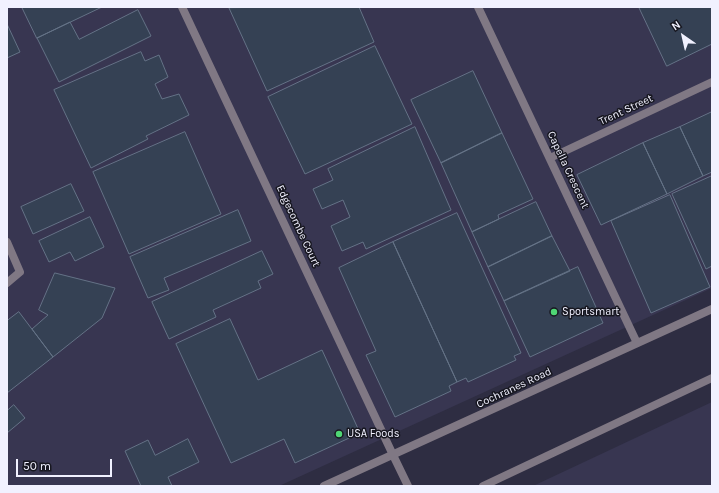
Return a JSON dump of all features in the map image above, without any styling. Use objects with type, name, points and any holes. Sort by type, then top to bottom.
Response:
[{"type":"street","name":"Edgecombe Court","points":[[182,7],[408,486]]},
{"type":"street","name":"Capella Crescent","points":[[478,7],[638,343]]},
{"type":"street","name":"Trent Street","points":[[550,158],[712,82]]},
{"type":"street","points":[[7,242],[20,272],[7,282]]},
{"type":"street","name":"Cochranes Road","points":[[324,486],[712,309]]},
{"type":"street","points":[[483,486],[712,378]]},
{"type":"shaded area","points":[[7,7],[712,7],[712,288],[279,486],[7,486]]},
{"type":"shaded area","points":[[712,402],[712,486],[533,486]]},
{"type":"building","points":[[22,7],[102,7],[37,38]]},
{"type":"building","points":[[359,7],[374,42],[267,91],[229,8]]},
{"type":"building","points":[[639,7],[712,7],[712,44],[667,66]]},
{"type":"building","points":[[138,10],[151,36],[59,82],[37,38],[70,22],[79,39]]},
{"type":"building","points":[[7,24],[20,52],[7,58]]},
{"type":"building","points":[[375,46],[412,124],[305,174],[268,97]]},
{"type":"building","points":[[141,52],[145,61],[159,55],[168,77],[155,84],[162,99],[179,94],[189,115],[146,136],[148,139],[91,168],[54,90]]},
{"type":"building","points":[[473,71],[502,133],[441,163],[411,100]]},
{"type":"building","points":[[712,112],[712,172],[703,176],[680,127]]},
{"type":"building","points":[[415,127],[451,210],[366,249],[363,242],[342,251],[331,226],[350,217],[343,200],[322,209],[313,189],[333,180],[328,169]]},
{"type":"building","points":[[680,127],[703,176],[667,194],[643,143]]},
{"type":"building","points":[[185,132],[221,214],[129,254],[93,172]]},
{"type":"building","points":[[502,133],[533,199],[498,215],[499,219],[472,232],[441,163]]},
{"type":"building","points":[[643,143],[667,194],[601,225],[577,175]]},
{"type":"building","points":[[712,176],[712,266],[706,269],[672,194]]},
{"type":"building","points":[[71,184],[84,211],[33,234],[21,207]]},
{"type":"building","points":[[670,195],[710,287],[651,313],[611,221]]},
{"type":"building","points":[[536,202],[552,236],[488,267],[472,232]]},
{"type":"building","points":[[238,210],[251,241],[164,278],[169,290],[148,298],[130,257]]},
{"type":"building","points":[[457,213],[521,353],[514,356],[516,360],[468,382],[466,378],[457,382],[393,242]]},
{"type":"building","points":[[90,217],[104,247],[75,261],[70,252],[49,262],[39,241]]},
{"type":"building","points":[[552,236],[570,271],[504,301],[488,267]]},
{"type":"building","points":[[393,242],[457,382],[449,386],[451,391],[395,417],[366,355],[376,351],[339,268]]},
{"type":"building","points":[[262,251],[273,274],[258,281],[261,288],[213,310],[216,317],[169,339],[152,302]]},
{"type":"building","name":"Sportsmart","points":[[578,267],[603,323],[530,357],[504,301]]},
{"type":"building","points":[[55,273],[115,288],[102,318],[53,357],[32,329],[48,315],[39,310]]},
{"type":"building","points":[[19,312],[53,357],[7,393],[7,321]]},
{"type":"building","points":[[230,319],[258,380],[322,350],[360,433],[295,463],[284,439],[231,463],[176,344]]},
{"type":"building","points":[[14,405],[25,418],[7,433],[7,411]]},
{"type":"building","points":[[188,439],[199,462],[168,477],[172,486],[141,486],[125,451],[148,440],[155,455]]},
{"type":"place","name":"Sportsmart","points":[[554,312]]},
{"type":"place","name":"USA Foods","points":[[339,434]]}]
